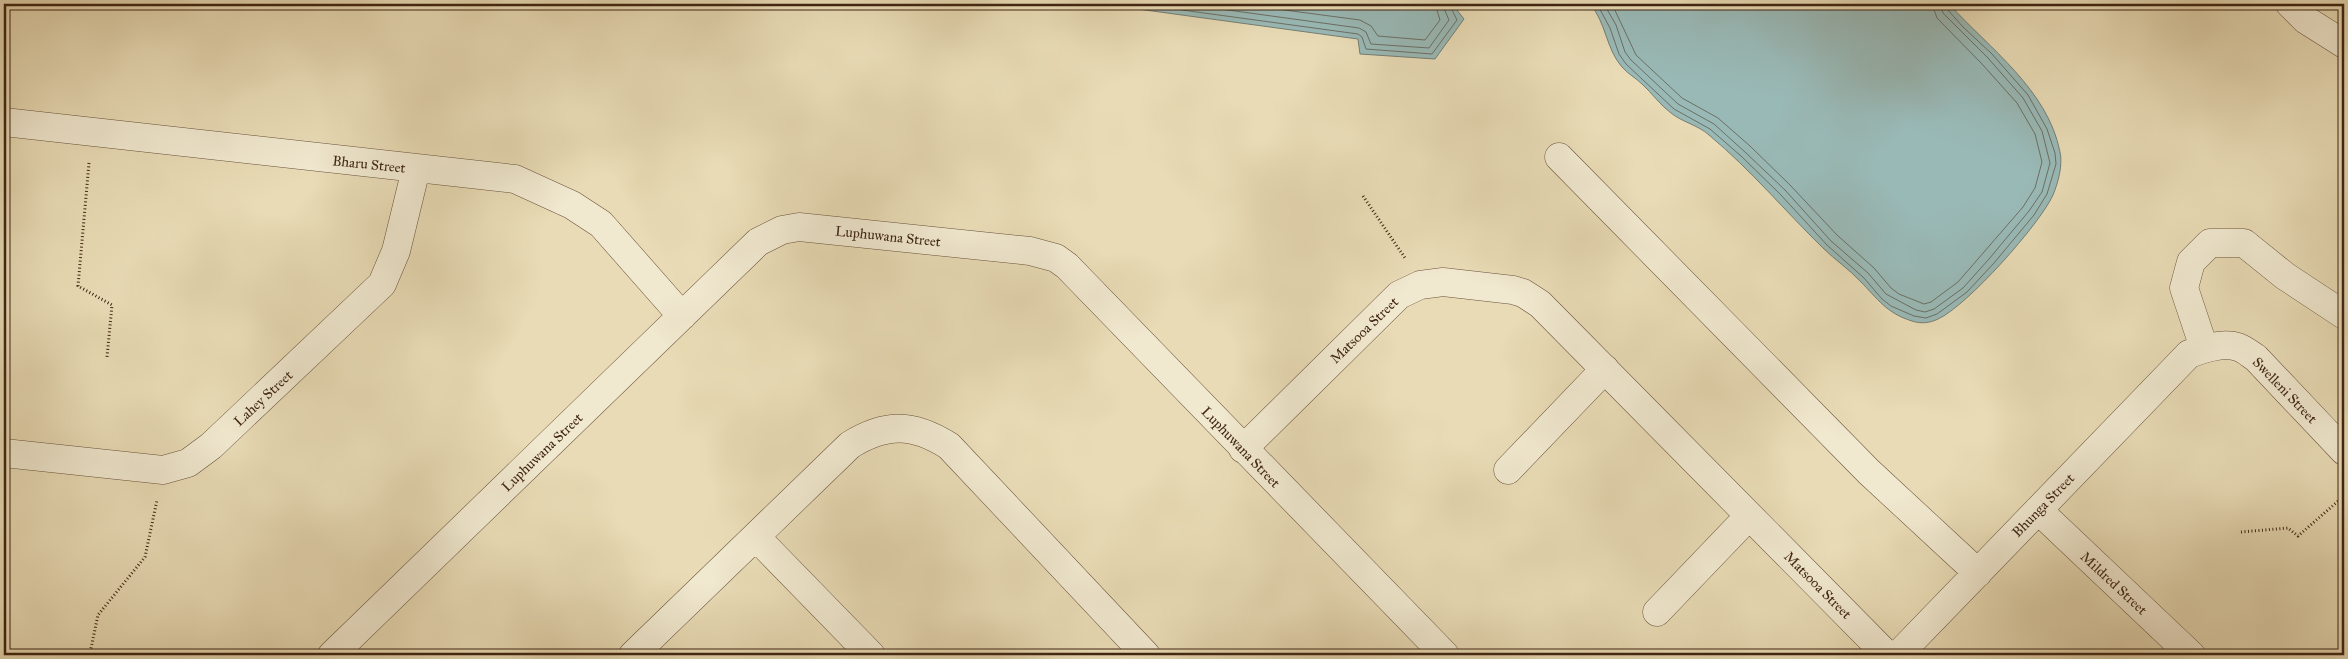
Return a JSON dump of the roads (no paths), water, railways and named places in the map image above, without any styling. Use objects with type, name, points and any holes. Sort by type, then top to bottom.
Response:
[{"type":"street","points":[[2290,4],[2306,20],[2344,44]]},
{"type":"street","name":"Bharu Street","points":[[4,122],[515,179],[572,205],[602,224],[682,316]]},
{"type":"street","points":[[1559,157],[1869,472],[1978,573]]},
{"type":"street","name":"Lahey Street","points":[[4,453],[163,470],[188,463],[211,446],[382,284],[396,251],[416,169]]},
{"type":"street","name":"Luphuwana Street","points":[[332,655],[758,242],[782,230],[799,227],[1043,254],[1056,258],[1077,274],[1243,449],[1445,655]]},
{"type":"street","points":[[2197,351],[2184,288],[2191,262],[2210,243],[2244,243],[2285,276],[2344,315]]},
{"type":"street","name":"Matsooa Street","points":[[1243,449],[1399,295],[1409,289],[1430,283],[1452,283],[1523,293],[1540,304],[1887,655]]},
{"type":"street","name":"Swelleni Street","points":[[2197,351],[2237,347],[2256,358],[2344,451]]},
{"type":"street","name":"Bhunga Street","points":[[1898,655],[2038,510],[2197,351]]},
{"type":"street","points":[[1508,470],[1605,369]]},
{"type":"street","points":[[633,655],[850,445],[880,430],[898,428],[916,430],[933,436],[949,446],[1146,655]]},
{"type":"street","name":"Mildred Street","points":[[2038,510],[2191,655]]},
{"type":"street","points":[[1657,612],[1749,516]]},
{"type":"street","points":[[756,536],[871,655]]},
{"type":"water","points":[[1101,4],[1452,4],[1464,19],[1435,59],[1360,54],[1358,39]]},
{"type":"water","points":[[1590,4],[1949,4],[2015,71],[2043,109],[2053,130],[2061,157],[2060,174],[2053,195],[2046,208],[2019,244],[1984,282],[1951,311],[1929,322],[1915,322],[1903,318],[1883,305],[1724,148],[1705,132],[1671,113],[1624,69],[1612,52],[1600,19]]}]
